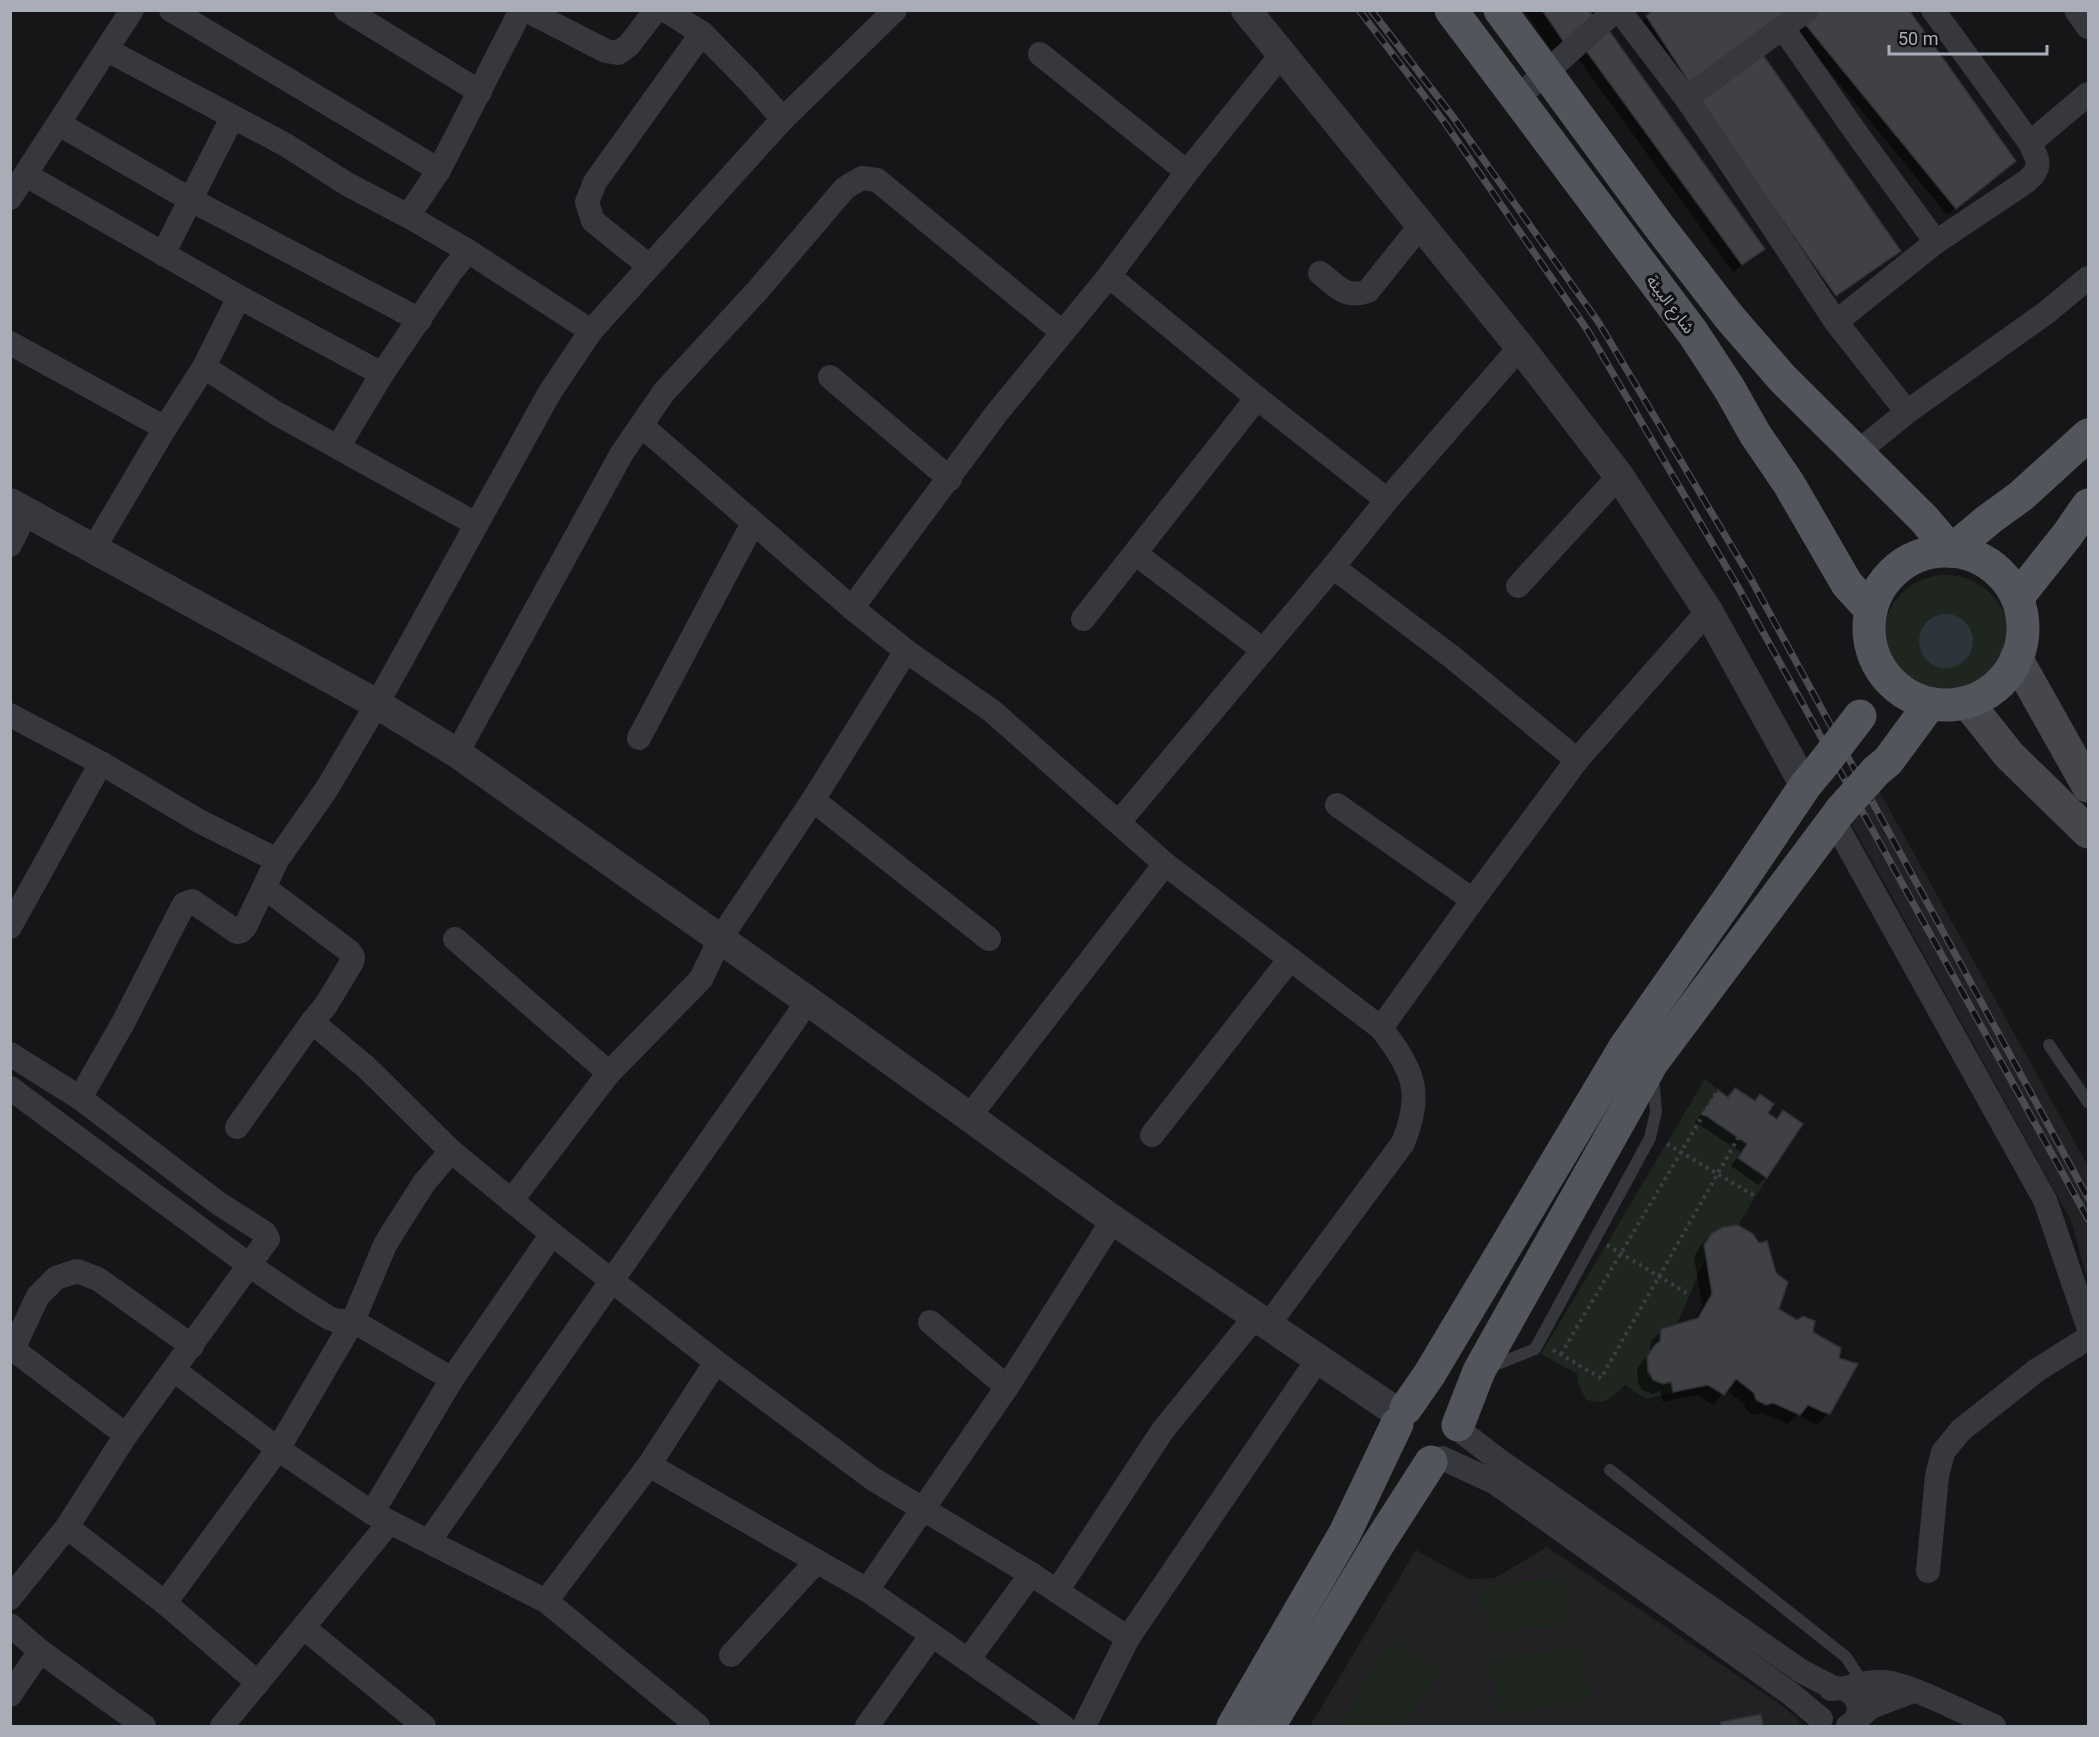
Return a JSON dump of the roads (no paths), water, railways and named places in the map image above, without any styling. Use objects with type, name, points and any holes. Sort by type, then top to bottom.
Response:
[{"type":"main road","name":"شارع البيئة","points":[[1451,10],[1693,333],[1729,388],[1755,434],[1789,484],[1847,584],[1871,610]]},
{"type":"main road","points":[[1486,58],[1509,23],[1658,225],[1730,318],[1783,379],[1924,519],[1951,551]]},
{"type":"main road","points":[[1951,551],[2021,496],[2088,435]]},
{"type":"main road","points":[[2017,598],[2088,505]]},
{"type":"main road","points":[[1951,551],[1968,554],[1983,561],[1997,571],[2008,584],[2017,598],[2022,618],[2022,639],[2010,670],[1992,690],[1967,702],[1949,705],[1930,704],[1904,693],[1884,674],[1873,654],[1869,632],[1871,610],[1884,582],[1906,562],[1927,554],[1951,551]]},
{"type":"main road","points":[[2016,658],[2088,786]]},
{"type":"main road","points":[[1233,1726],[1345,1533],[1401,1416],[1429,1375],[1625,1047],[1814,775],[1860,716],[1884,674]]},
{"type":"main road","points":[[1967,702],[2009,755],[2088,832]]},
{"type":"main road","points":[[1458,1427],[1455,1416],[1441,1403],[1423,1400],[1414,1403],[1401,1416],[1399,1444],[1404,1452],[1421,1462],[1437,1460],[1450,1453],[1455,1445],[1458,1427],[1479,1371],[1652,1063],[1837,815],[1876,771],[1888,761],[1930,704]]},
{"type":"main road","points":[[1269,1726],[1377,1546],[1437,1460]]},
{"type":"street","points":[[10,198],[132,10]]},
{"type":"street","points":[[171,10],[439,170]]},
{"type":"street","points":[[346,10],[480,92]]},
{"type":"street","points":[[408,216],[439,170],[521,10]]},
{"type":"street","points":[[526,10],[606,51],[618,52],[629,45],[656,10]]},
{"type":"street","points":[[665,10],[702,33],[783,119]]},
{"type":"street","points":[[80,1098],[123,1023],[184,904],[192,901],[237,932],[244,927],[277,860],[326,790],[550,392],[591,332],[783,119],[895,10]]},
{"type":"street","points":[[1246,10],[1520,347],[1620,476],[1814,775]]},
{"type":"street","points":[[1686,98],[1807,10]]},
{"type":"street","points":[[1836,322],[1936,242],[2028,181],[2037,172],[2038,161],[2030,143],[1932,10]]},
{"type":"street","points":[[2076,10],[2088,27]]},
{"type":"street","points":[[1516,99],[1546,73],[1625,13],[1686,98],[1836,322],[1907,411]]},
{"type":"street","points":[[1783,28],[1936,242]]},
{"type":"street","points":[[649,266],[593,221],[587,202],[595,182],[702,33]]},
{"type":"street","points":[[107,50],[286,145],[347,184],[408,216],[468,251],[591,332]]},
{"type":"street","points":[[1040,54],[1187,172]]},
{"type":"street","points":[[852,608],[996,414],[1109,276],[1187,172],[1282,54]]},
{"type":"street","points":[[2030,143],[2088,94]]},
{"type":"street","points":[[163,254],[232,118]]},
{"type":"street","points":[[59,124],[191,200],[420,320]]},
{"type":"street","points":[[26,175],[239,297],[382,374]]},
{"type":"street","points":[[457,753],[622,453],[664,392],[757,291],[845,188],[862,178],[877,180],[1062,332]]},
{"type":"street","points":[[1320,273],[1345,293],[1357,295],[1368,291],[1421,225]]},
{"type":"street","points":[[338,447],[382,374],[451,272],[468,251]]},
{"type":"street","points":[[1109,276],[1257,398],[1387,500]]},
{"type":"street","points":[[1858,452],[1907,411],[2047,312],[2088,278]]},
{"type":"street","points":[[94,548],[204,367],[239,297]]},
{"type":"street","points":[[10,343],[165,428]]},
{"type":"street","points":[[1119,822],[1387,500],[1520,347]]},
{"type":"street","points":[[204,367],[276,413],[476,524]]},
{"type":"street","points":[[830,376],[950,478]]},
{"type":"street","points":[[1083,619],[1257,398]]},
{"type":"street","points":[[642,426],[852,608],[906,651],[992,711],[1165,864],[1381,1028],[1401,1054],[1411,1078],[1414,1108],[1403,1143],[1262,1321],[1163,1430],[1057,1591]]},
{"type":"street","points":[[1518,586],[1620,476]]},
{"type":"street","points":[[10,545],[19,507],[376,704],[457,753],[1113,1220],[1401,1416]]},
{"type":"street","points":[[639,738],[753,523]]},
{"type":"street","points":[[1136,554],[1263,650]]},
{"type":"street","points":[[1333,567],[1452,657],[1577,760]]},
{"type":"street","points":[[1381,1028],[1577,760],[1708,611]]},
{"type":"street","points":[[511,1202],[609,1073],[701,979],[720,939],[813,800],[906,651]]},
{"type":"street","points":[[10,715],[101,763],[199,821],[277,860]]},
{"type":"street","points":[[10,927],[101,763]]},
{"type":"street","points":[[813,800],[989,939]]},
{"type":"street","points":[[1337,805],[1473,900]]},
{"type":"street","points":[[1837,815],[2045,1200],[2088,1326]]},
{"type":"street","points":[[969,1118],[1165,864]]},
{"type":"street","points":[[237,1126],[326,1005],[353,957],[349,951],[265,888]]},
{"type":"street","points":[[455,939],[609,1073]]},
{"type":"street","points":[[1152,1135],[1290,959]]},
{"type":"street","points":[[429,1541],[808,1001]]},
{"type":"street","points":[[312,1022],[366,1066],[451,1151],[511,1202],[716,1362],[873,1479],[1031,1574],[1128,1638]]},
{"type":"street","points":[[10,1054],[80,1098],[218,1203],[265,1233],[268,1239],[126,1435],[67,1527],[10,1598]]},
{"type":"street","points":[[10,1088],[249,1265],[328,1318],[353,1322],[452,1379]]},
{"type":"street","points":[[165,1603],[278,1449],[353,1322],[385,1245],[424,1184],[451,1151]]},
{"type":"street","points":[[867,1590],[1007,1387],[1113,1220]]},
{"type":"street","points":[[222,1726],[303,1627],[381,1518],[452,1379],[552,1234]]},
{"type":"street","points":[[126,1435],[12,1348],[38,1296],[56,1278],[77,1271],[98,1279],[192,1346]]},
{"type":"street","points":[[930,1322],[1007,1387]]},
{"type":"street","points":[[1928,1571],[1937,1476],[1943,1452],[1960,1430],[2037,1370],[2088,1338]]},
{"type":"street","points":[[1084,1726],[1128,1638],[1318,1359]]},
{"type":"street","points":[[546,1601],[649,1465],[716,1362]]},
{"type":"street","points":[[174,1370],[278,1449],[381,1518],[546,1601],[698,1726]]},
{"type":"street","points":[[1458,1427],[1500,1461],[1802,1671],[1847,1686],[1855,1696],[1859,1708],[1838,1724]]},
{"type":"street","points":[[1437,1460],[1494,1482],[1791,1694],[1838,1724]]},
{"type":"street","points":[[649,1465],[867,1590],[1063,1726]]},
{"type":"street","points":[[67,1527],[165,1603],[258,1683]]},
{"type":"street","points":[[731,1655],[817,1561]]},
{"type":"street","points":[[968,1660],[1031,1574]]},
{"type":"street","points":[[10,1625],[40,1651],[138,1725]]},
{"type":"street","points":[[303,1627],[424,1726]]},
{"type":"street","points":[[867,1726],[932,1635]]},
{"type":"street","points":[[10,1695],[40,1651]]},
{"type":"street","points":[[1838,1724],[1818,1713],[1823,1695],[1847,1686],[1889,1683],[1994,1726]]},
{"type":"street","points":[[1838,1724],[1871,1707],[1913,1691]]},
{"type":"lane","points":[[2049,1045],[2088,1102]]},
{"type":"lane","points":[[1610,1470],[1846,1657],[1847,1686]]},
{"type":"railway","points":[[1359,10],[1445,123],[1588,331],[1738,587],[2088,1219]]},
{"type":"railway","points":[[1371,10],[1454,118],[1599,323],[1751,579],[2088,1198]]}]
